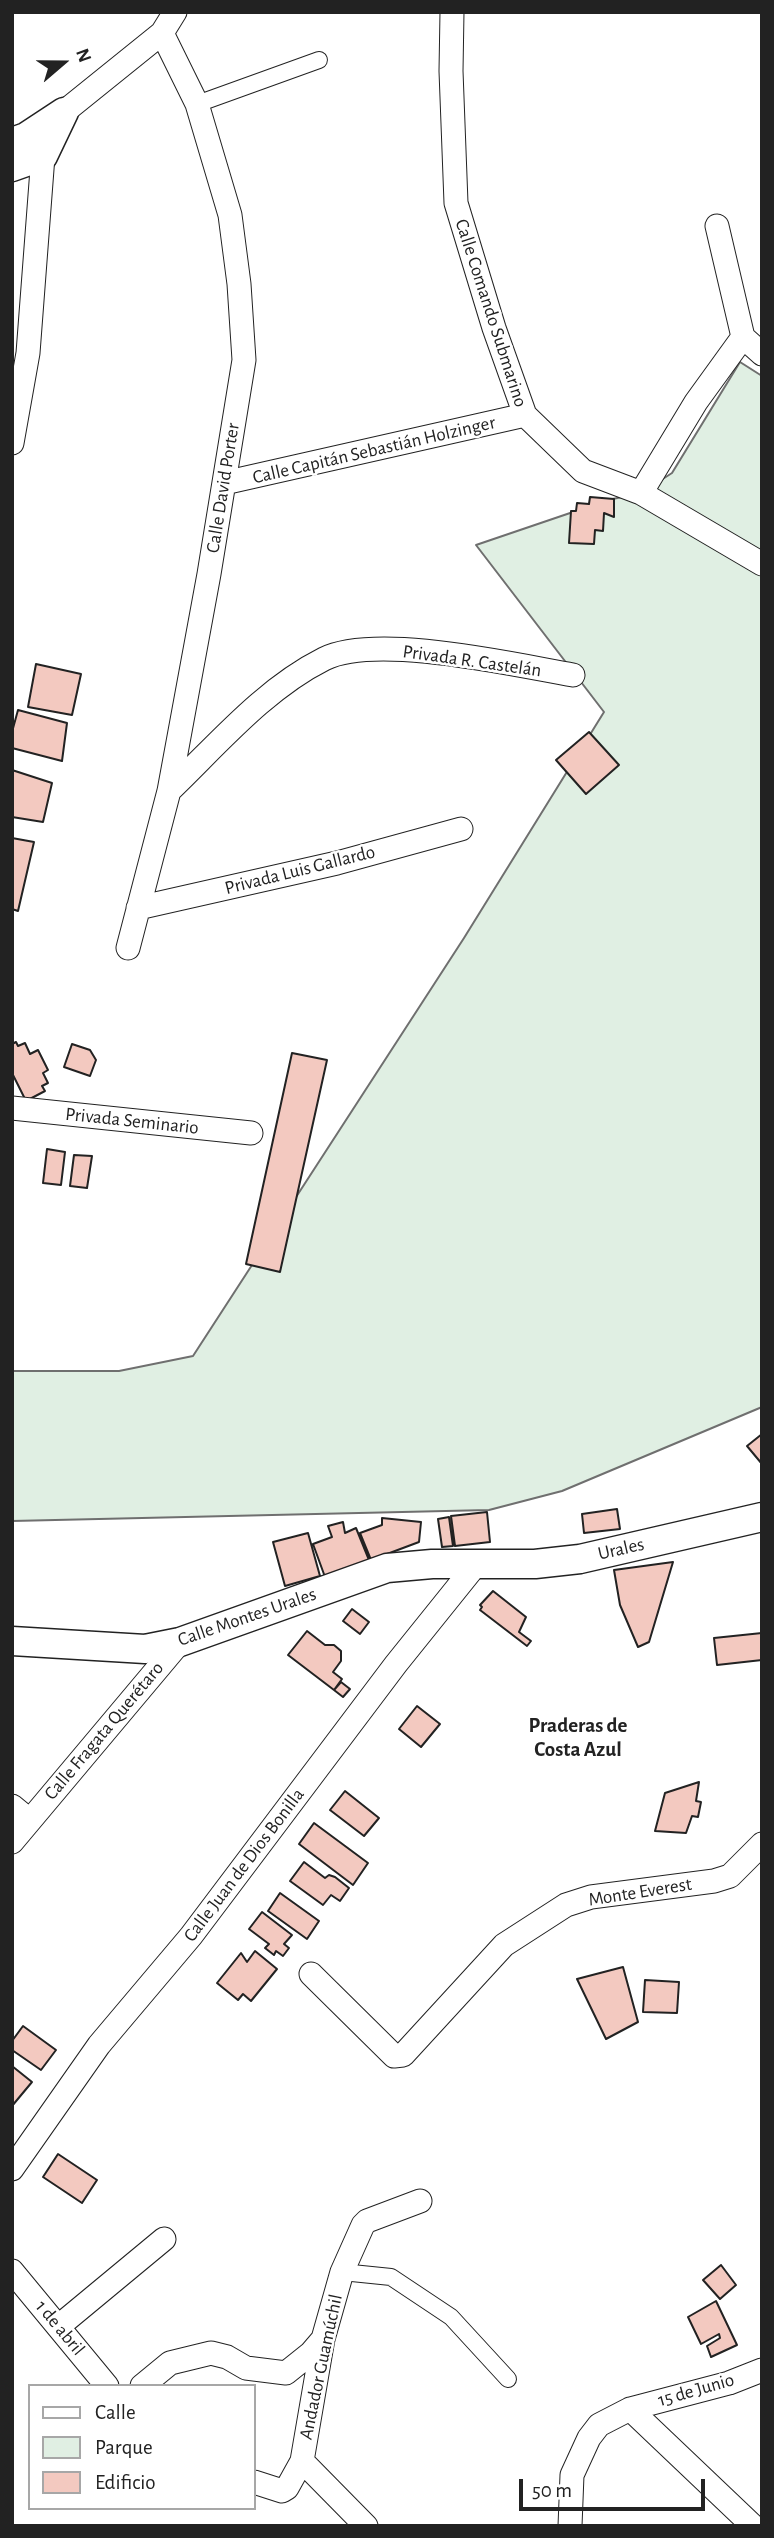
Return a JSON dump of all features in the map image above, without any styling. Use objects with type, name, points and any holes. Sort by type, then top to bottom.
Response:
[{"type":"street","points":[[12,167],[27,145],[162,33],[175,12]]},
{"type":"street","name":"Calle Comando Submarino","points":[[452,12],[451,71],[456,203],[494,328],[525,415],[583,471],[640,493],[762,564]]},
{"type":"street","name":"Calle David Porter","points":[[128,948],[169,791],[244,360],[239,284],[230,215],[197,104],[162,33]]},
{"type":"street","points":[[197,104],[319,60]]},
{"type":"street","points":[[12,443],[27,353],[27,145]]},
{"type":"street","points":[[717,226],[743,337],[762,354]]},
{"type":"street","points":[[640,493],[696,402],[743,337]]},
{"type":"street","name":"Calle Capitán Sebastián Holzinger","points":[[224,483],[525,415]]},
{"type":"street","name":"Privada R. Castelán","points":[[169,791],[283,684],[326,658],[348,652],[429,651],[573,675]]},
{"type":"street","name":"Privada Luis Gallardo","points":[[138,908],[337,863],[461,829]]},
{"type":"street","name":"Privada Seminario","points":[[12,1108],[251,1133]]},
{"type":"street","name":"Urales","points":[[478,1562],[535,1564],[580,1559],[762,1517]]},
{"type":"street","name":"Calle Montes Urales","points":[[12,1641],[145,1648],[180,1642],[387,1568],[478,1562]]},
{"type":"street","name":"Calle Juan de Dios Bonilla","points":[[12,2169],[99,2045],[191,1936],[396,1664],[478,1562]]},
{"type":"street","name":"Calle Fragata Querétaro","points":[[12,1842],[21,1813],[180,1642]]},
{"type":"street","name":"Monte Everest","points":[[312,1974],[398,2057],[403,2055],[504,1945],[566,1905],[591,1897],[714,1881],[730,1875],[762,1844]]},
{"type":"street","name":"Andador Guamúchil","points":[[256,2483],[282,2491],[287,2488],[302,2461],[323,2339],[342,2272],[363,2225],[420,2201]]},
{"type":"street","points":[[59,2326],[164,2239]]},
{"type":"street","name":"1 de abril","points":[[12,2271],[105,2384]]},
{"type":"street","points":[[342,2272],[391,2277],[451,2317],[508,2379]]},
{"type":"street","points":[[144,2384],[170,2363],[211,2353],[227,2357],[246,2368],[286,2372],[311,2353],[323,2339]]},
{"type":"street","name":"15 de Junio","points":[[569,2526],[572,2475],[589,2438],[599,2425],[630,2409],[729,2383],[762,2370]]},
{"type":"street","points":[[630,2409],[753,2526]]},
{"type":"street","points":[[302,2461],[366,2526]]},
{"type":"green space","points":[[740,362],[762,376],[762,1407],[562,1491],[489,1510],[12,1521],[12,1371],[119,1371],[193,1356],[464,938],[604,712],[476,545],[576,511],[589,504],[641,493],[672,473]]},
{"type":"building","points":[[590,497],[614,499],[614,517],[604,513],[603,531],[595,530],[594,544],[569,543],[571,511],[576,511],[577,503],[589,504]]},
{"type":"building","points":[[36,664],[81,674],[72,715],[28,707]]},
{"type":"building","points":[[18,710],[67,723],[62,761],[12,748],[12,732]]},
{"type":"building","points":[[589,732],[619,765],[586,794],[556,760]]},
{"type":"building","points":[[12,770],[52,783],[43,822],[12,817]]},
{"type":"building","points":[[12,838],[34,842],[18,911],[12,909]]},
{"type":"building","points":[[16,1042],[18,1046],[25,1043],[30,1054],[38,1050],[48,1070],[43,1073],[48,1083],[42,1086],[45,1091],[26,1101],[12,1073],[12,1044]]},
{"type":"building","points":[[72,1044],[90,1050],[96,1060],[90,1076],[64,1067]]},
{"type":"building","points":[[292,1053],[327,1060],[280,1272],[246,1264]]},
{"type":"building","points":[[47,1149],[65,1152],[61,1185],[43,1183]]},
{"type":"building","points":[[74,1155],[92,1156],[87,1188],[70,1186]]},
{"type":"building","points":[[762,1434],[762,1464],[747,1446]]},
{"type":"building","points":[[617,1509],[620,1529],[584,1533],[582,1514]]},
{"type":"building","points":[[487,1512],[490,1542],[455,1546],[451,1516]]},
{"type":"building","points":[[449,1517],[453,1546],[442,1547],[438,1519]]},
{"type":"building","points":[[382,1518],[421,1522],[419,1542],[371,1560],[360,1533],[382,1525]]},
{"type":"building","points":[[343,1522],[345,1533],[356,1528],[369,1560],[325,1577],[313,1544],[332,1537],[328,1526]]},
{"type":"building","points":[[308,1533],[320,1576],[285,1586],[273,1542]]},
{"type":"building","points":[[673,1562],[649,1642],[638,1647],[620,1605],[614,1570]]},
{"type":"building","points":[[493,1591],[526,1617],[519,1632],[531,1641],[527,1646],[480,1610],[480,1605]]},
{"type":"building","points":[[352,1609],[369,1622],[360,1634],[343,1621]]},
{"type":"building","points":[[307,1631],[325,1645],[334,1645],[341,1651],[341,1661],[333,1672],[342,1679],[334,1690],[288,1655]]},
{"type":"building","points":[[762,1633],[762,1660],[717,1665],[714,1638]]},
{"type":"building","points":[[341,1682],[350,1689],[343,1697],[334,1690]]},
{"type":"building","points":[[417,1706],[440,1724],[421,1747],[399,1729]]},
{"type":"building","points":[[699,1782],[696,1801],[701,1802],[698,1817],[692,1816],[686,1833],[655,1831],[665,1793]]},
{"type":"building","points":[[345,1791],[379,1818],[364,1836],[330,1810]]},
{"type":"building","points":[[314,1823],[368,1863],[353,1885],[299,1844]]},
{"type":"building","points":[[304,1862],[325,1878],[329,1875],[335,1877],[349,1888],[340,1901],[331,1895],[323,1905],[290,1881]]},
{"type":"building","points":[[280,1893],[319,1921],[307,1939],[268,1911]]},
{"type":"building","points":[[262,1912],[292,1935],[284,1944],[289,1948],[283,1956],[276,1951],[274,1955],[265,1948],[269,1944],[249,1929]]},
{"type":"building","points":[[255,1951],[277,1969],[251,2001],[243,1994],[238,2000],[217,1983],[241,1953],[247,1962]]},
{"type":"building","points":[[623,1967],[638,2022],[606,2039],[577,1979]]},
{"type":"building","points":[[645,1980],[679,1982],[677,2013],[643,2012]]},
{"type":"building","points":[[23,2026],[56,2050],[41,2070],[12,2050],[12,2041]]},
{"type":"building","points":[[12,2066],[32,2082],[12,2106]]},
{"type":"building","points":[[58,2154],[97,2180],[82,2203],[43,2177]]},
{"type":"building","points":[[721,2265],[736,2285],[720,2299],[703,2280]]},
{"type":"building","points":[[716,2301],[737,2345],[711,2357],[707,2346],[720,2338],[719,2334],[701,2344],[688,2317]]},
{"type":"district","name":"Praderas de Costa Azul","points":[[578,1738]]}]
